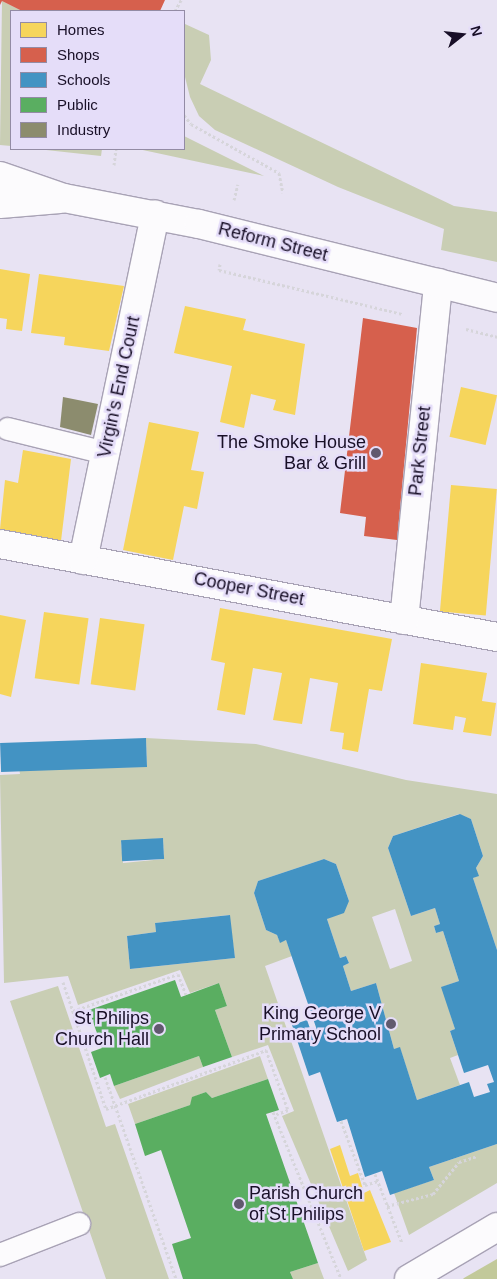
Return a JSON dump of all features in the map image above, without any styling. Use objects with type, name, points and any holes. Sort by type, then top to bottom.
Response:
[{"type":"street","points":[[0,176],[64,198]]},
{"type":"street","points":[[0,204],[64,198]]},
{"type":"street","name":"Reform Street","points":[[64,198],[155,214],[438,283],[492,293]]},
{"type":"street","name":"Virgin's End Court","points":[[83,560],[155,214]]},
{"type":"street","name":"Park Street","points":[[404,620],[438,283]]},
{"type":"street","name":"Cooper Street","points":[[0,544],[497,637]]},
{"type":"street","points":[[421,1276],[497,1227]]},
{"type":"lane","points":[[8,429],[106,453]]},
{"type":"lane","points":[[0,1255],[79,1224]]},
{"type":"path","points":[[185,116],[191,124],[279,173],[283,193]]},
{"type":"path","points":[[114,165],[116,150]]},
{"type":"path","points":[[219,270],[433,322]]},
{"type":"path","points":[[73,1011],[178,974],[186,995]]},
{"type":"path","points":[[63,982],[106,1109],[266,1050],[288,1110],[273,1114],[341,1279]]},
{"type":"path","points":[[104,1077],[176,1279]]},
{"type":"path","points":[[341,1121],[365,1185],[378,1181]]},
{"type":"path","points":[[387,1206],[433,1194],[459,1162],[478,1156]]},
{"type":"path","points":[[375,1174],[403,1247]]},
{"type":"green space","points":[[2,1],[20,10],[10,10],[10,146],[0,145]]},
{"type":"green space","points":[[185,24],[209,35],[211,60],[200,84],[454,206],[497,212],[497,262],[441,250],[444,229],[338,187],[215,130],[199,116],[190,97],[185,77]]},
{"type":"green space","points":[[185,136],[264,176],[143,150],[185,150]]},
{"type":"green space","points":[[46,150],[102,150],[101,156]]},
{"type":"green space","points":[[146,738],[256,744],[406,780],[497,794],[497,950],[473,878],[478,876],[476,868],[483,856],[471,819],[459,814],[393,836],[388,848],[411,916],[435,908],[440,924],[434,926],[436,933],[443,931],[459,981],[442,987],[455,1029],[450,1031],[458,1055],[450,1058],[460,1085],[417,1100],[400,1048],[394,1049],[376,983],[351,991],[343,966],[349,963],[346,956],[340,958],[327,919],[349,901],[336,864],[324,859],[258,881],[254,893],[266,930],[277,935],[280,942],[286,940],[292,956],[265,966],[367,1260],[348,1271],[282,1116],[294,1111],[268,1045],[232,1057],[215,1010],[227,1006],[219,983],[190,993],[180,970],[78,1005],[68,976],[4,983],[0,775],[20,774],[19,768],[147,767]],"holes":[[[163,838],[164,859],[123,863],[121,842]],[[395,909],[412,961],[390,969],[372,917]],[[229,915],[235,958],[130,969],[127,936],[156,932],[155,923]]]},
{"type":"green space","points":[[58,986],[106,1127],[115,1124],[169,1279],[106,1279],[10,1001]]},
{"type":"green space","points":[[199,1056],[203,1067],[120,1099],[114,1086]]},
{"type":"green space","points":[[260,1056],[268,1079],[212,1098],[206,1092],[193,1097],[190,1105],[135,1124],[128,1104]]},
{"type":"green space","points":[[497,1144],[497,1183],[409,1235],[394,1193],[434,1180],[429,1167]]},
{"type":"green space","points":[[497,1259],[497,1279],[463,1279],[464,1278]]},
{"type":"green space","points":[[318,1263],[324,1279],[293,1279],[290,1272]]},
{"type":"building: Homes","points":[[0,269],[30,274],[22,331],[6,329],[7,319],[0,318]]},
{"type":"building: Homes","points":[[39,274],[124,286],[109,351],[64,345],[65,337],[31,333]]},
{"type":"building: Homes","points":[[185,306],[246,319],[243,330],[305,344],[295,415],[273,410],[276,400],[251,394],[244,428],[220,422],[232,366],[174,353]]},
{"type":"building: Homes","points":[[461,387],[497,395],[486,445],[450,437]]},
{"type":"building: Homes","points":[[149,422],[199,432],[191,470],[204,472],[197,509],[184,506],[173,560],[123,550]]},
{"type":"building: Homes","points":[[23,450],[71,459],[61,541],[0,529],[5,480],[18,483]]},
{"type":"building: Homes","points":[[451,485],[497,489],[486,616],[440,612]]},
{"type":"building: Homes","points":[[220,608],[392,639],[382,691],[369,689],[358,752],[342,749],[344,733],[330,731],[338,683],[310,678],[302,724],[273,720],[282,673],[253,668],[245,715],[217,710],[225,663],[211,660]]},
{"type":"building: Homes","points":[[44,612],[89,618],[79,685],[35,678]]},
{"type":"building: Homes","points":[[0,615],[26,620],[11,697],[0,694]]},
{"type":"building: Homes","points":[[100,618],[145,624],[135,691],[91,684]]},
{"type":"building: Homes","points":[[421,663],[487,673],[482,701],[496,703],[491,736],[463,732],[466,718],[455,716],[453,730],[413,724]]},
{"type":"building: Homes","points":[[340,1145],[350,1176],[358,1173],[364,1193],[370,1190],[391,1242],[364,1251],[330,1149]]},
{"type":"building: Shops","points":[[0,0],[165,0],[160,10],[20,10],[2,1],[0,5]]},
{"type":"building: Shops","name":"The Smoke House Bar & Grill","points":[[363,318],[417,328],[397,540],[364,536],[366,517],[340,513]]},
{"type":"building: Schools","points":[[146,738],[147,767],[1,772],[0,743]]},
{"type":"building: Schools","name":"King George V Primary School","points":[[460,814],[471,819],[483,856],[476,868],[479,876],[473,878],[497,950],[497,1144],[429,1167],[434,1180],[390,1195],[382,1171],[365,1177],[347,1119],[337,1122],[320,1072],[309,1076],[292,1025],[307,1020],[312,1034],[318,1033],[286,940],[280,943],[277,935],[266,930],[254,893],[258,881],[324,859],[336,864],[349,901],[344,913],[327,919],[340,958],[346,956],[349,963],[343,966],[351,991],[376,983],[394,1049],[400,1047],[417,1100],[469,1082],[474,1097],[490,1092],[487,1084],[494,1082],[488,1065],[464,1073],[450,1031],[455,1029],[441,987],[459,981],[443,931],[436,933],[434,926],[440,924],[435,908],[411,916],[388,848],[393,836]]},
{"type":"building: Schools","points":[[163,838],[164,859],[122,861],[121,840]]},
{"type":"building: Schools","points":[[230,915],[235,958],[130,969],[127,936],[156,932],[155,923]]},
{"type":"building: Public","name":"St Philips Church Hall","points":[[175,980],[181,997],[219,983],[227,1006],[215,1010],[232,1057],[203,1067],[199,1056],[114,1086],[110,1074],[100,1078],[91,1052],[102,1048],[89,1010]]},
{"type":"building: Public","name":"Parish Church of St Philips","points":[[268,1079],[279,1110],[266,1114],[318,1263],[290,1272],[293,1279],[183,1279],[172,1244],[191,1238],[161,1150],[145,1156],[135,1124],[190,1105],[192,1097],[206,1092],[212,1098]]},
{"type":"building: Industry","points":[[63,397],[98,404],[91,435],[60,427]]},
{"type":"place","name":"The Smoke House Bar & Grill","points":[[376,453]]},
{"type":"place","name":"King George V Primary School","points":[[391,1024]]},
{"type":"place","name":"St Philips Church Hall","points":[[159,1029]]},
{"type":"place","name":"Parish Church of St Philips","points":[[239,1204]]}]
